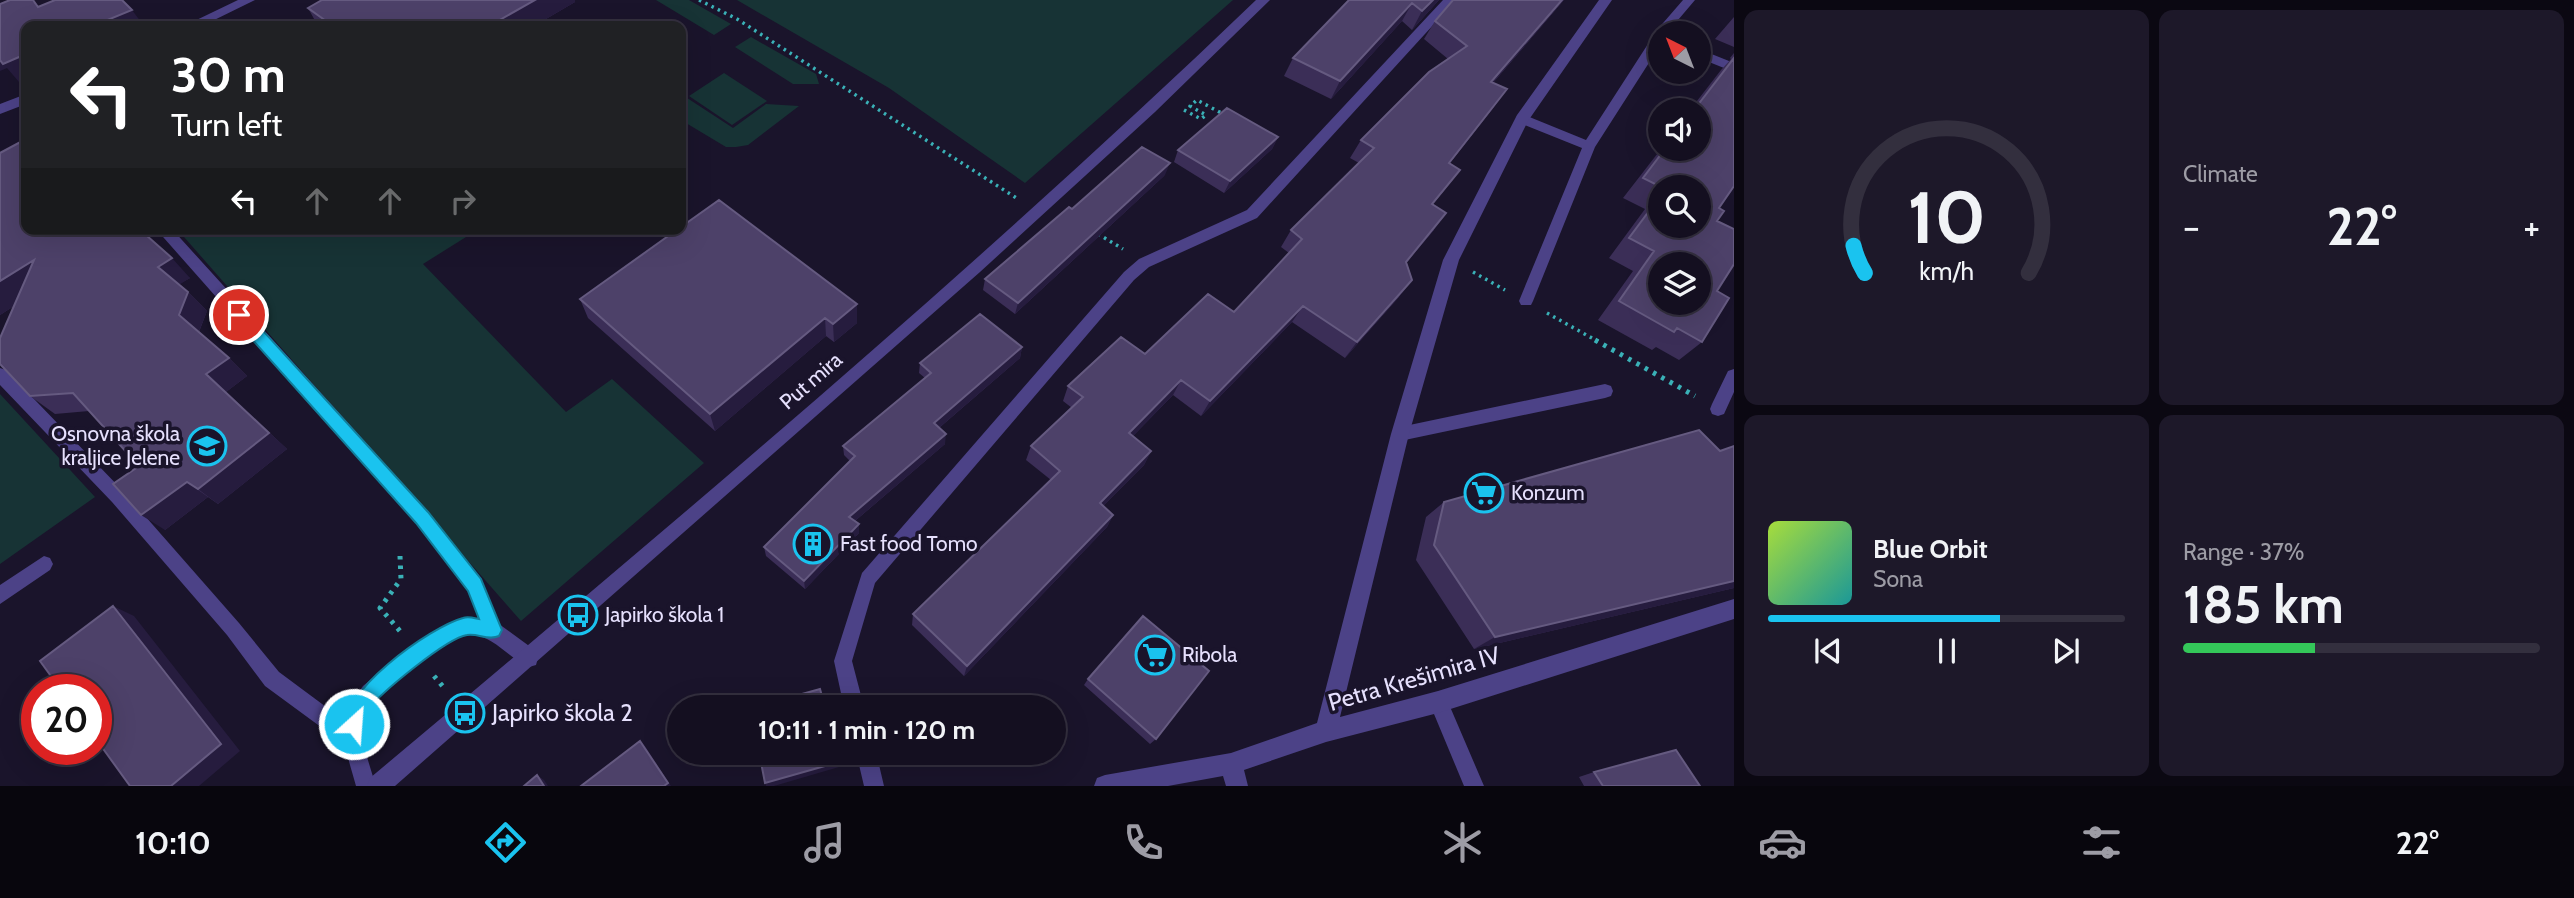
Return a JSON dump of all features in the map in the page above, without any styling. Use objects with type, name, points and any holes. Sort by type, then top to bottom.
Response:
[{"type":"street","points":[[202,21],[249,0]]},
{"type":"street","name":"Put mira","points":[[378,786],[934,305],[1162,98],[1264,0]]},
{"type":"street","points":[[1326,731],[1400,434],[1451,260],[1522,119],[1606,0]]},
{"type":"street","points":[[0,109],[21,101]]},
{"type":"street","name":"Petra Krešimira IV","points":[[1105,786],[1231,764],[1326,731],[1438,702],[1734,609]]},
{"type":"street","points":[[1231,764],[1237,786]]},
{"type":"lane","points":[[852,695],[843,660],[868,579],[1129,276],[1144,262],[1252,214],[1450,0]]},
{"type":"lane","points":[[1672,21],[1689,0]]},
{"type":"lane","points":[[1526,301],[1589,146],[1648,54]]},
{"type":"lane","points":[[1712,59],[1734,68]]},
{"type":"lane","points":[[1522,119],[1589,146]]},
{"type":"lane","points":[[168,235],[422,517],[475,585],[492,630]]},
{"type":"lane","points":[[0,375],[118,497],[233,629],[272,679],[352,738]]},
{"type":"lane","points":[[1718,409],[1734,376]]},
{"type":"lane","points":[[1400,434],[1605,391]]},
{"type":"lane","points":[[0,595],[44,564]]},
{"type":"lane","points":[[366,786],[352,738],[357,710],[370,693],[417,653],[465,626],[492,630],[529,658]]},
{"type":"lane","points":[[1438,702],[1475,786]]},
{"type":"lane","points":[[869,765],[874,786]]},
{"type":"path","points":[[699,0],[737,19],[1036,211]]},
{"type":"path","points":[[1162,98],[1201,119],[1206,115],[1190,106],[1197,100],[1233,119]]},
{"type":"path","points":[[1090,229],[1144,262]]},
{"type":"path","points":[[1451,260],[1718,409]]},
{"type":"path","points":[[400,556],[404,572],[398,586],[380,608],[407,641]]},
{"type":"green space","points":[[656,0],[689,0],[731,24],[714,35]]},
{"type":"green space","points":[[737,0],[1233,0],[1025,183],[889,88]]},
{"type":"green space","points":[[751,37],[816,74],[819,84],[793,84],[735,47]]},
{"type":"green space","points":[[724,73],[767,101],[732,125],[689,96]]},
{"type":"green space","points":[[686,97],[733,128],[766,104],[799,106],[748,145],[726,147],[686,123]]},
{"type":"green space","points":[[182,235],[464,235],[466,237],[423,264],[566,412],[612,379],[704,463],[521,621]]},
{"type":"green space","points":[[0,394],[95,497],[0,564]]},
{"type":"building","points":[[10,0],[33,0],[38,7],[55,0],[122,0],[132,10],[105,21],[21,21],[21,56],[3,64],[0,60],[0,4]]},
{"type":"building","points":[[322,0],[535,0],[498,21],[326,21],[308,8]]},
{"type":"building","points":[[1349,0],[1433,0],[1422,11],[1412,3],[1340,81],[1293,58]]},
{"type":"building","points":[[1453,0],[1562,0],[1491,82],[1507,89],[1449,163],[1460,170],[1432,204],[1446,213],[1406,262],[1412,280],[1357,342],[1303,306],[1210,401],[1181,380],[1129,433],[1151,451],[1100,503],[1113,515],[967,666],[913,614],[1060,471],[1031,446],[1083,397],[1068,386],[1121,337],[1145,354],[1208,294],[1234,312],[1302,239],[1291,230],[1374,148],[1361,140],[1429,72],[1467,46],[1435,21]]},
{"type":"building","points":[[1734,58],[1734,186],[1719,208],[1724,211],[1717,221],[1734,229],[1734,264],[1717,291],[1729,298],[1702,342],[1677,328],[1674,332],[1619,301],[1648,260],[1648,315],[1711,315],[1711,252],[1653,252],[1629,238],[1648,212],[1648,238],[1711,238],[1711,175],[1648,175],[1648,180],[1643,178],[1656,161],[1711,161],[1711,98],[1703,98]]},
{"type":"building","points":[[1227,108],[1278,137],[1230,181],[1178,150]]},
{"type":"building","points":[[21,142],[21,235],[146,235],[172,258],[158,267],[188,292],[179,315],[229,358],[206,374],[269,433],[198,489],[187,482],[141,515],[113,484],[139,466],[73,393],[30,396],[0,364],[0,338],[34,260],[0,281],[0,153]]},
{"type":"building","points":[[1142,147],[1170,163],[1018,303],[985,279],[1069,207],[1072,209]]},
{"type":"building","points":[[719,200],[857,304],[833,324],[825,318],[710,414],[580,299],[670,235],[686,235],[686,223]]},
{"type":"building","points":[[980,314],[1022,347],[934,423],[946,434],[849,517],[859,524],[804,581],[764,547],[855,456],[843,446],[931,373],[920,363]]},
{"type":"building","points":[[1699,430],[1720,451],[1734,446],[1734,581],[1495,637],[1434,545],[1444,502]]},
{"type":"building","points":[[113,606],[221,744],[171,786],[130,786],[112,761],[112,674],[49,674],[40,661]]},
{"type":"building","points":[[1143,616],[1209,671],[1156,739],[1088,679]]},
{"type":"building","points":[[820,689],[822,695],[798,695]]},
{"type":"building","points":[[640,741],[668,783],[664,786],[581,786]]},
{"type":"building","points":[[1676,750],[1700,786],[1603,786],[1594,772]]},
{"type":"building","points":[[762,765],[828,765],[765,783]]},
{"type":"building","points":[[537,775],[544,786],[524,786]]},
{"type":"place","name":"Osnovna škola kraljice Jelene","points":[[207,446]]},
{"type":"place","name":"Konzum","points":[[1484,493]]},
{"type":"place","name":"Fast food Tomo","points":[[813,544]]},
{"type":"place","name":"Japirko škola 1","points":[[578,615]]},
{"type":"place","name":"Ribola","points":[[1155,655]]},
{"type":"place","name":"Japirko škola 2","points":[[465,713]]},
{"type":"route","points":[[239,315],[422,517],[475,585],[492,630],[465,626],[417,653],[370,693],[357,710],[354,724]]}]
